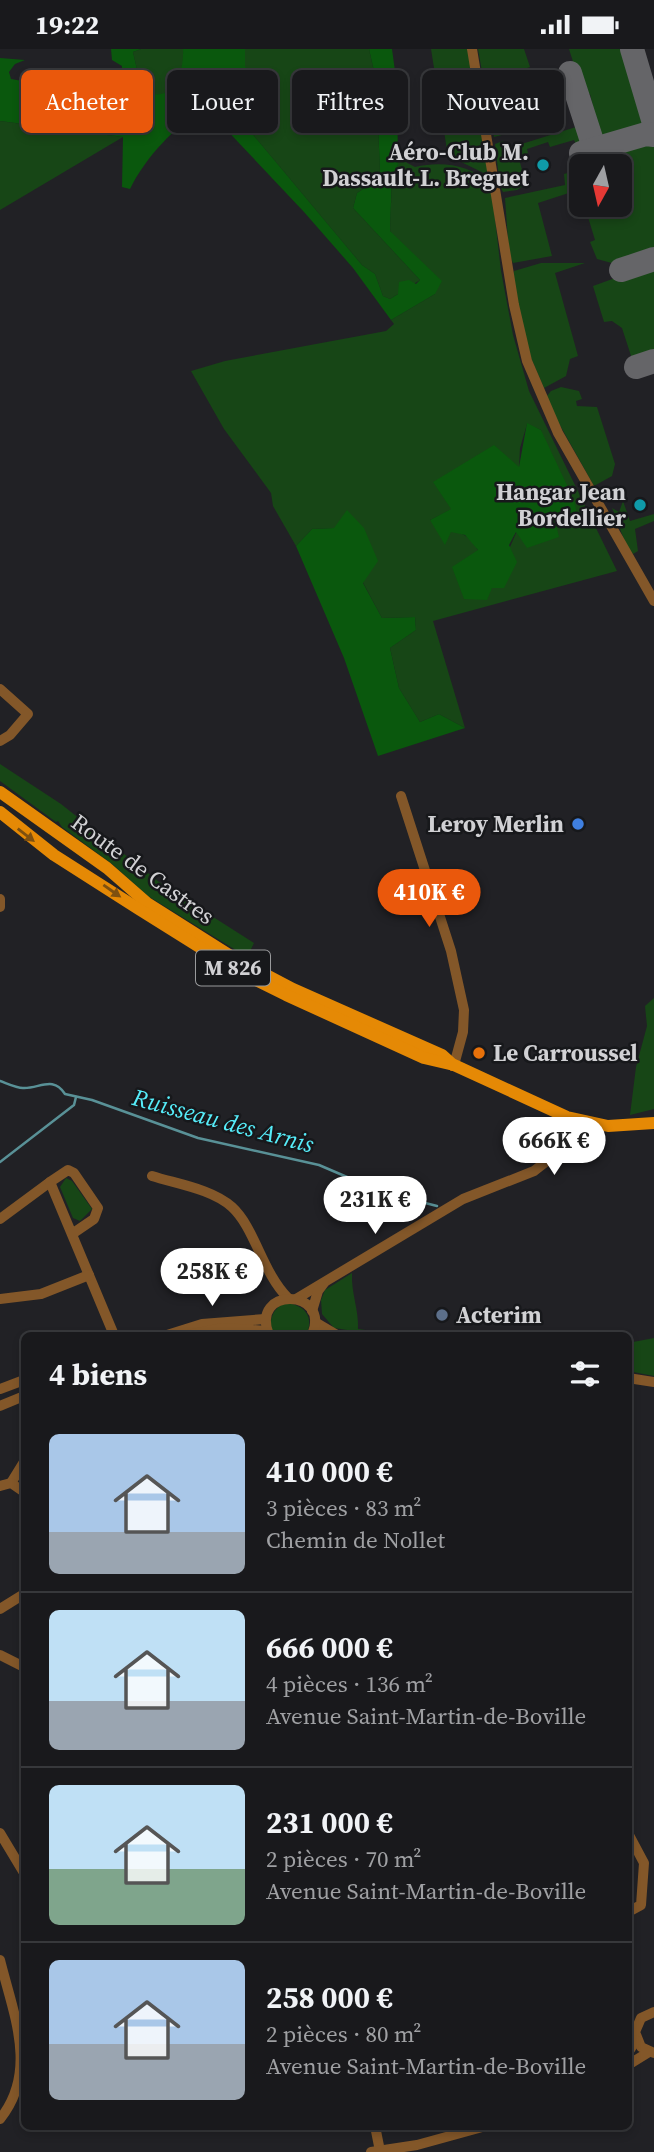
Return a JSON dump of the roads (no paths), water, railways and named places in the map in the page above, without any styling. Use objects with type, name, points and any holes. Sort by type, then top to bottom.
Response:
[{"type":"main road","name":"Route de Castres","points":[[0,792],[107,868],[147,903],[234,958],[318,1000],[442,1055],[453,1065]]},
{"type":"main road","name":"Route de Castres","points":[[0,812],[54,855],[236,970],[424,1058],[453,1065],[582,1121],[634,1125],[654,1121]]},
{"type":"street","points":[[472,49],[514,305],[527,361],[558,433],[654,601]]},
{"type":"street","points":[[0,689],[28,714],[10,735],[0,741]]},
{"type":"street","points":[[401,796],[445,929],[464,1010],[463,1032],[453,1065]]},
{"type":"street","points":[[0,899],[0,907]]},
{"type":"street","points":[[177,1332],[202,1324],[268,1314],[463,1199],[548,1162],[575,1139],[582,1121]]},
{"type":"street","points":[[0,1219],[66,1170],[72,1171],[97,1204],[96,1217],[72,1234]]},
{"type":"street","points":[[152,1176],[215,1196],[232,1207],[274,1283],[333,1332]]},
{"type":"street","points":[[50,1182],[113,1332]]},
{"type":"street","points":[[0,1299],[41,1294],[89,1275]]},
{"type":"street","points":[[312,1332],[318,1291],[328,1279]]},
{"type":"street","points":[[268,1332],[268,1314],[274,1283]]},
{"type":"street","points":[[203,1332],[223,1328],[259,1332]]},
{"type":"street","points":[[632,1379],[654,1383]]},
{"type":"street","points":[[0,1389],[21,1381]]},
{"type":"street","points":[[0,1406],[21,1397]]},
{"type":"street","points":[[5,1484],[21,1465]]},
{"type":"street","points":[[0,1609],[21,1596]]},
{"type":"street","points":[[0,1655],[21,1666]]},
{"type":"street","points":[[0,1833],[21,1868]]},
{"type":"street","points":[[632,1840],[644,1863],[641,1905],[632,1910]]},
{"type":"street","points":[[0,1960],[4,1994],[21,2051]]},
{"type":"street","points":[[632,2014],[650,2011]]},
{"type":"street","points":[[632,2063],[652,2053],[633,2032],[650,2011]]},
{"type":"street","points":[[0,2119],[21,2071]]},
{"type":"street","points":[[375,2130],[376,2151],[417,2145],[471,2130]]},
{"type":"waterway","name":"Ruisseau des Arnis","points":[[0,1081],[23,1088],[56,1085],[65,1094],[92,1100],[198,1138],[319,1165],[382,1192],[437,1206]]},
{"type":"waterway","points":[[0,1162],[74,1105],[76,1097]]},
{"type":"place","name":"Aéro-Club M. Dassault-L. Breguet","points":[[543,165]]},
{"type":"place","name":"Hangar Jean Bordellier","points":[[640,505]]},
{"type":"place","name":"Leroy Merlin","points":[[578,824]]},
{"type":"place","name":"Le Carroussel","points":[[479,1053]]},
{"type":"place","name":"Acterim","points":[[442,1315]]}]
